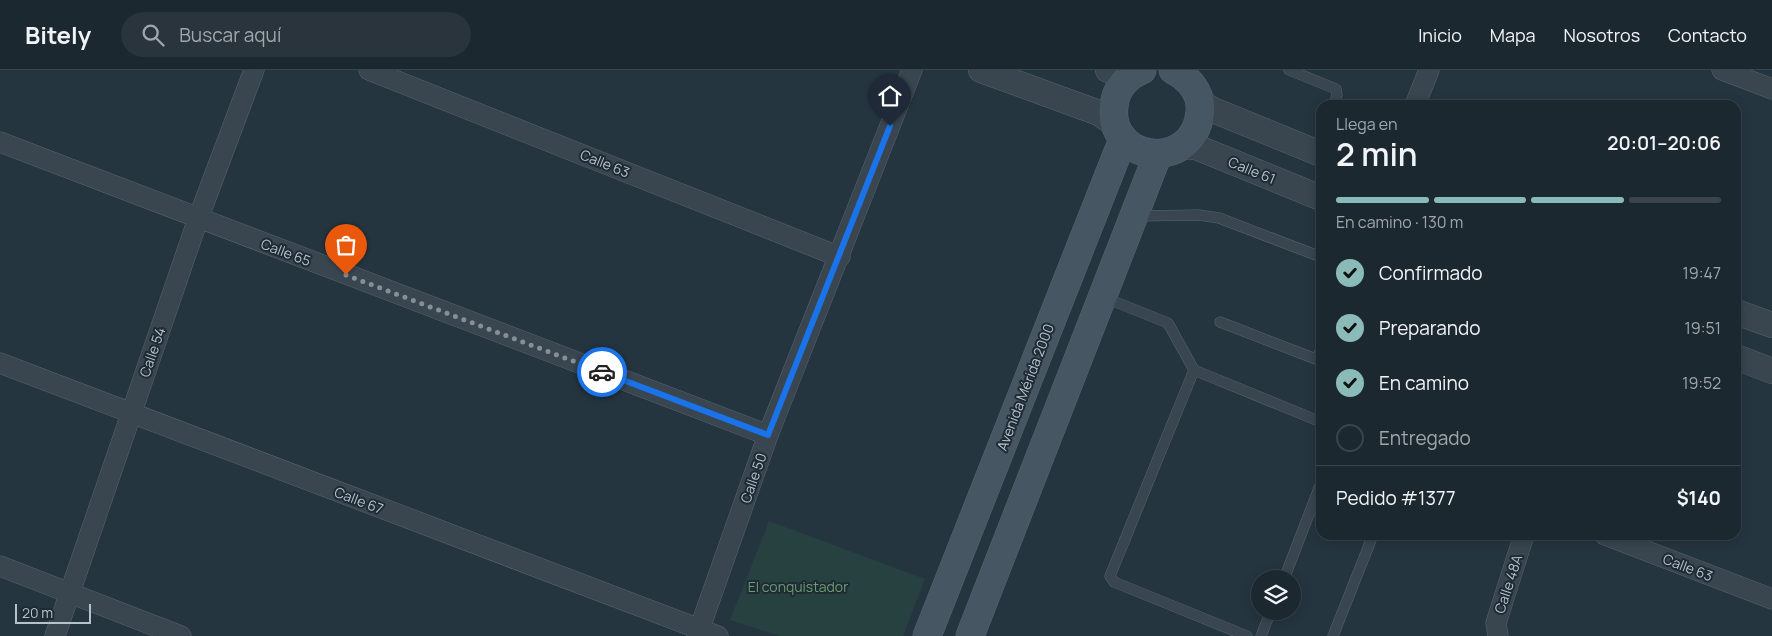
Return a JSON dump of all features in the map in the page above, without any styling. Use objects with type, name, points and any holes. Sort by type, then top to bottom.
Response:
[{"type":"main road","points":[[1138,71],[1124,81],[1116,94],[1113,108],[1119,131],[1133,147],[1144,153],[1170,150],[1192,137],[1198,124],[1200,89],[1173,70]]},
{"type":"main road","name":"Avenida Mérida 2000","points":[[928,636],[1119,131]]},
{"type":"main road","points":[[970,636],[1132,216],[1170,150]]},
{"type":"street","name":"Calle 54","points":[[55,636],[198,219],[254,70]]},
{"type":"street","name":"Calle 63","points":[[369,70],[840,257]]},
{"type":"street","name":"Calle 50","points":[[705,634],[768,435],[840,257],[912,70]]},
{"type":"street","points":[[982,70],[1099,113],[1119,131]]},
{"type":"street","points":[[1108,70],[1138,71]]},
{"type":"street","points":[[1418,100],[1429,70]]},
{"type":"street","points":[[1722,70],[1772,89]]},
{"type":"street","points":[[1200,89],[1213,110],[1316,148]]},
{"type":"street","name":"Calle 65","points":[[0,142],[768,435]]},
{"type":"street","name":"Calle 61","points":[[1170,150],[1196,147],[1316,196]]},
{"type":"street","points":[[1741,314],[1772,325]]},
{"type":"street","points":[[1741,359],[1772,370]]},
{"type":"street","name":"Calle 67","points":[[0,363],[705,634]]},
{"type":"street","name":"Calle 48A","points":[[1497,635],[1496,623],[1522,540]]},
{"type":"street","name":"Calle 63","points":[[1618,540],[1772,599]]},
{"type":"street","points":[[0,566],[181,636]]},
{"type":"lane","points":[[1289,70],[1336,89],[1336,100]]},
{"type":"lane","points":[[1132,216],[1199,215],[1218,218],[1316,255]]},
{"type":"lane","points":[[1102,297],[1168,323],[1194,370],[1316,420]]},
{"type":"lane","points":[[1220,322],[1316,359]]},
{"type":"lane","points":[[1194,370],[1110,576],[1114,582],[1248,636]]},
{"type":"lane","points":[[1287,570],[1316,496]]},
{"type":"lane","points":[[1333,636],[1371,540]]},
{"type":"lane","points":[[1261,636],[1267,620]]},
{"type":"green space","name":"El conquistador","points":[[769,521],[925,579],[903,636],[780,636],[730,620]]},
{"type":"way so far","points":[[346,275],[602,372]]},
{"type":"route","points":[[602,372],[768,435],[840,257],[890,126]]}]
